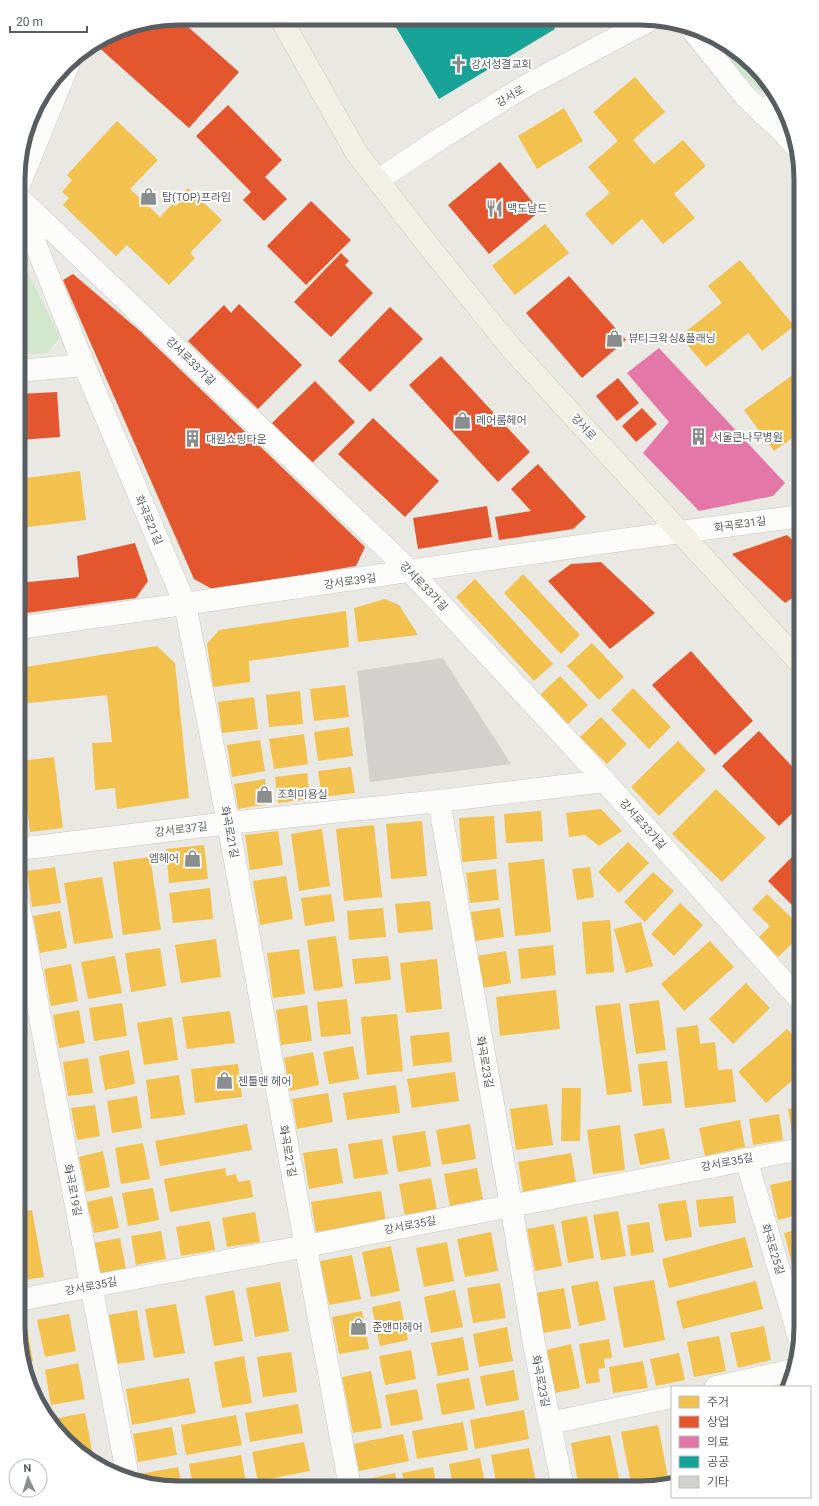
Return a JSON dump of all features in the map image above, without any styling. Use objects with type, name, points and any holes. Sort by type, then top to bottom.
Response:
[{"type":"main road","name":"강서로","points":[[284,25],[356,152],[431,249],[512,349],[794,656]]},
{"type":"street","name":"강서로","points":[[378,180],[443,137],[522,88],[640,25]]},
{"type":"street","points":[[697,36],[744,95],[789,139]]},
{"type":"street","points":[[25,170],[63,77]]},
{"type":"street","points":[[763,114],[773,103]]},
{"type":"street","name":"강서로33가길","points":[[25,204],[411,572],[605,782],[794,993]]},
{"type":"street","name":"화곡로21길","points":[[25,218],[84,366],[185,604],[228,823],[349,1481]]},
{"type":"street","points":[[25,371],[84,366]]},
{"type":"street","name":"화곡로31길","points":[[680,532],[794,517]]},
{"type":"street","name":"강서로39길","points":[[25,627],[680,532]]},
{"type":"street","points":[[439,801],[605,782]]},
{"type":"street","name":"강서로37길","points":[[25,848],[228,823],[439,801]]},
{"type":"street","name":"화곡로23길","points":[[439,801],[511,1205],[534,1344],[562,1481]]},
{"type":"street","name":"화곡로19길","points":[[25,938],[127,1472]]},
{"type":"street","name":"강서로35길","points":[[25,1299],[306,1246],[746,1158],[794,1150]]},
{"type":"street","name":"화곡로25길","points":[[746,1158],[794,1320]]},
{"type":"street","points":[[721,1386],[788,1371]]},
{"type":"street","points":[[550,1424],[671,1397]]},
{"type":"green space","points":[[707,41],[726,51],[742,63],[765,88],[761,92]]},
{"type":"green space","points":[[25,268],[60,338],[47,353],[25,354]]},
{"type":"building: 주거","points":[[635,77],[665,112],[633,140],[654,164],[683,140],[706,166],[674,194],[695,218],[663,244],[642,219],[612,245],[585,214],[610,193],[588,167],[618,141],[593,112]]},
{"type":"building: 주거","points":[[564,108],[583,141],[537,169],[518,136]]},
{"type":"building: 주거","points":[[117,121],[158,160],[130,189],[160,217],[188,188],[222,220],[190,253],[195,258],[169,285],[127,245],[116,256],[63,205],[69,198],[62,192],[72,180],[67,175]]},
{"type":"building: 주거","points":[[545,224],[569,253],[515,295],[492,266]]},
{"type":"building: 주거","points":[[740,260],[794,326],[762,351],[748,333],[706,367],[680,336],[722,303],[708,286]]},
{"type":"building: 주거","points":[[794,374],[794,437],[774,451],[744,410]]},
{"type":"building: 주거","points":[[80,471],[86,520],[25,527],[25,478]]},
{"type":"building: 주거","points":[[523,574],[580,635],[561,654],[504,593]]},
{"type":"building: 주거","points":[[475,579],[553,664],[534,681],[456,597]]},
{"type":"building: 주거","points":[[385,599],[399,605],[418,635],[358,642],[354,608]]},
{"type":"building: 주거","points":[[346,611],[349,647],[249,661],[250,682],[213,687],[207,644],[219,630]]},
{"type":"building: 주거","points":[[592,643],[624,677],[599,700],[567,666]]},
{"type":"building: 주거","points":[[157,646],[175,663],[189,798],[117,809],[115,788],[95,790],[92,743],[112,742],[107,695],[25,703],[25,667]]},
{"type":"building: 주거","points":[[560,676],[588,705],[568,724],[540,695]]},
{"type":"building: 주거","points":[[345,685],[349,717],[314,721],[310,689]]},
{"type":"building: 주거","points":[[633,688],[671,727],[649,749],[611,710]]},
{"type":"building: 주거","points":[[300,691],[303,724],[269,727],[266,695]]},
{"type":"building: 주거","points":[[254,697],[258,729],[222,733],[218,702]]},
{"type":"building: 주거","points":[[601,717],[627,744],[607,764],[580,737]]},
{"type":"building: 주거","points":[[349,727],[353,756],[318,761],[314,732]]},
{"type":"building: 주거","points":[[304,734],[308,764],[274,769],[269,739]]},
{"type":"building: 주거","points":[[260,740],[265,771],[232,777],[227,745]]},
{"type":"building: 주거","points":[[678,741],[706,770],[659,816],[631,787]]},
{"type":"building: 주거","points":[[54,757],[63,828],[30,832],[25,793],[25,761]]},
{"type":"building: 주거","points":[[351,767],[355,793],[322,797],[318,771]]},
{"type":"building: 주거","points":[[307,773],[310,799],[278,803],[275,777]]},
{"type":"building: 주거","points":[[265,779],[269,804],[238,809],[234,784]]},
{"type":"building: 주거","points":[[716,789],[766,838],[722,882],[672,834]]},
{"type":"building: 주거","points":[[601,809],[622,831],[599,846],[585,835],[569,837],[566,813]]},
{"type":"building: 주거","points":[[541,811],[543,841],[506,843],[504,814]]},
{"type":"building: 주거","points":[[494,816],[497,859],[462,862],[459,818]]},
{"type":"building: 주거","points":[[422,821],[427,876],[391,879],[386,824]]},
{"type":"building: 주거","points":[[374,825],[382,897],[344,901],[336,829]]},
{"type":"building: 주거","points":[[322,829],[330,886],[299,891],[291,834]]},
{"type":"building: 주거","points":[[278,831],[283,865],[250,870],[245,835]]},
{"type":"building: 주거","points":[[628,842],[649,863],[619,893],[598,872]]},
{"type":"building: 주거","points":[[204,845],[208,879],[169,883],[166,849]]},
{"type":"building: 주거","points":[[150,857],[161,930],[123,935],[113,862]]},
{"type":"building: 주거","points":[[544,859],[551,932],[515,936],[508,863]]},
{"type":"building: 주거","points":[[55,867],[61,903],[32,907],[27,871]]},
{"type":"building: 주거","points":[[590,867],[594,897],[577,900],[572,869]]},
{"type":"building: 주거","points":[[496,869],[499,900],[470,903],[466,873]]},
{"type":"building: 주거","points":[[653,872],[674,891],[645,922],[624,902]]},
{"type":"building: 주거","points":[[286,876],[293,919],[260,925],[253,881]]},
{"type":"building: 주거","points":[[102,877],[113,938],[74,944],[64,883]]},
{"type":"building: 주거","points":[[210,888],[213,919],[173,923],[169,893]]},
{"type":"building: 주거","points":[[331,894],[335,921],[305,926],[301,898]]},
{"type":"building: 주거","points":[[767,894],[794,920],[794,942],[778,957],[759,937],[770,926],[752,909]]},
{"type":"building: 주거","points":[[430,901],[433,930],[398,933],[395,904]]},
{"type":"building: 주거","points":[[680,903],[703,925],[674,956],[651,934]]},
{"type":"building: 주거","points":[[383,908],[386,937],[349,940],[347,911]]},
{"type":"building: 주거","points":[[500,908],[504,937],[475,941],[471,912]]},
{"type":"building: 주거","points":[[60,911],[67,948],[40,953],[33,916]]},
{"type":"building: 주거","points":[[610,920],[614,972],[586,974],[582,922]]},
{"type":"building: 주거","points":[[641,922],[653,966],[626,973],[614,929]]},
{"type":"building: 주거","points":[[336,936],[343,987],[314,991],[307,940]]},
{"type":"building: 주거","points":[[216,939],[221,977],[181,983],[175,945]]},
{"type":"building: 주거","points":[[710,941],[734,967],[684,1011],[661,984]]},
{"type":"building: 주거","points":[[553,945],[556,975],[521,979],[518,949]]},
{"type":"building: 주거","points":[[160,948],[166,986],[131,992],[125,953]]},
{"type":"building: 주거","points":[[299,949],[305,994],[273,998],[267,953]]},
{"type":"building: 주거","points":[[506,951],[511,983],[483,988],[477,956]]},
{"type":"building: 주거","points":[[115,956],[122,993],[88,999],[81,962]]},
{"type":"building: 주거","points":[[388,956],[391,980],[355,984],[352,959]]},
{"type":"building: 주거","points":[[437,959],[442,1009],[406,1013],[400,963]]},
{"type":"building: 주거","points":[[71,964],[78,1001],[51,1006],[44,969]]},
{"type":"building: 주거","points":[[746,983],[770,1008],[733,1044],[709,1019]]},
{"type":"building: 주거","points":[[556,990],[560,1029],[500,1036],[496,997]]},
{"type":"building: 주거","points":[[347,999],[351,1034],[321,1037],[317,1002]]},
{"type":"building: 주거","points":[[659,1000],[666,1050],[636,1054],[629,1004]]},
{"type":"building: 주거","points":[[122,1003],[127,1036],[94,1041],[89,1008]]},
{"type":"building: 주거","points":[[620,1003],[632,1092],[607,1095],[595,1006]]},
{"type":"building: 주거","points":[[307,1005],[312,1041],[281,1045],[276,1010]]},
{"type":"building: 주거","points":[[79,1010],[85,1043],[59,1048],[53,1015]]},
{"type":"building: 주거","points":[[230,1011],[235,1043],[187,1049],[182,1017]]},
{"type":"building: 주거","points":[[397,1014],[403,1071],[367,1075],[361,1017]]},
{"type":"building: 주거","points":[[172,1017],[178,1060],[144,1065],[137,1023]]},
{"type":"building: 주거","points":[[698,1025],[700,1044],[715,1042],[718,1070],[732,1069],[736,1102],[685,1108],[676,1028]]},
{"type":"building: 주거","points":[[787,1029],[794,1037],[794,1079],[766,1103],[738,1072]]},
{"type":"building: 주거","points":[[449,1032],[452,1062],[413,1066],[410,1036]]},
{"type":"building: 주거","points":[[353,1046],[359,1079],[329,1084],[323,1052]]},
{"type":"building: 주거","points":[[129,1050],[135,1084],[105,1090],[99,1056]]},
{"type":"building: 주거","points":[[313,1052],[319,1085],[290,1091],[284,1058]]},
{"type":"building: 주거","points":[[88,1058],[93,1093],[68,1096],[63,1062]]},
{"type":"building: 주거","points":[[667,1061],[672,1103],[643,1106],[638,1064]]},
{"type":"building: 주거","points":[[238,1064],[242,1097],[195,1103],[191,1069]]},
{"type":"building: 주거","points":[[455,1072],[459,1101],[412,1108],[407,1079]]},
{"type":"building: 주거","points":[[179,1075],[185,1115],[151,1119],[146,1080]]},
{"type":"building: 주거","points":[[396,1085],[400,1113],[347,1120],[343,1093]]},
{"type":"building: 주거","points":[[562,1088],[581,1088],[580,1141],[561,1141]]},
{"type":"building: 주거","points":[[328,1093],[333,1122],[297,1129],[292,1099]]},
{"type":"building: 주거","points":[[137,1096],[142,1128],[112,1133],[107,1101]]},
{"type":"building: 주거","points":[[547,1104],[553,1145],[516,1150],[510,1109]]},
{"type":"building: 주거","points":[[95,1105],[100,1136],[77,1140],[71,1108]]},
{"type":"building: 주거","points":[[794,1108],[793,1138],[788,1109]]},
{"type":"building: 주거","points":[[779,1114],[783,1140],[753,1145],[749,1119]]},
{"type":"building: 주거","points":[[740,1120],[745,1147],[705,1156],[699,1128]]},
{"type":"building: 주거","points":[[247,1124],[252,1150],[160,1166],[155,1141]]},
{"type":"building: 주거","points":[[470,1124],[476,1159],[442,1165],[436,1130]]},
{"type":"building: 주거","points":[[620,1125],[625,1170],[593,1174],[587,1130]]},
{"type":"building: 주거","points":[[664,1128],[670,1159],[640,1165],[634,1134]]},
{"type":"building: 주거","points":[[425,1131],[431,1166],[398,1172],[392,1136]]},
{"type":"building: 주거","points":[[382,1139],[388,1174],[354,1179],[348,1144]]},
{"type":"building: 주거","points":[[143,1143],[150,1179],[121,1184],[115,1148]]},
{"type":"building: 주거","points":[[337,1148],[343,1183],[309,1189],[303,1153]]},
{"type":"building: 주거","points":[[103,1151],[110,1187],[86,1192],[79,1157]]},
{"type":"building: 주거","points":[[571,1153],[576,1183],[523,1192],[518,1162]]},
{"type":"building: 주거","points":[[225,1168],[226,1176],[236,1174],[238,1182],[250,1180],[253,1197],[170,1212],[164,1179]]},
{"type":"building: 주거","points":[[477,1168],[483,1199],[450,1206],[444,1174]]},
{"type":"building: 주거","points":[[431,1178],[437,1210],[405,1216],[399,1184]]},
{"type":"building: 주거","points":[[794,1180],[794,1216],[778,1220],[770,1185]]},
{"type":"building: 주거","points":[[153,1188],[159,1220],[128,1226],[122,1193]]},
{"type":"building: 주거","points":[[381,1191],[386,1221],[316,1232],[311,1202]]},
{"type":"building: 주거","points":[[112,1196],[119,1228],[94,1233],[87,1202]]},
{"type":"building: 주거","points":[[733,1196],[736,1223],[699,1227],[696,1200]]},
{"type":"building: 주거","points":[[686,1200],[692,1237],[665,1241],[658,1204]]},
{"type":"building: 주거","points":[[32,1210],[44,1277],[25,1280],[25,1211]]},
{"type":"building: 주거","points":[[618,1211],[626,1256],[601,1260],[593,1215]]},
{"type":"building: 주거","points":[[255,1212],[260,1242],[227,1247],[222,1218]]},
{"type":"building: 주거","points":[[587,1216],[594,1258],[568,1263],[561,1221]]},
{"type":"building: 주거","points":[[210,1221],[215,1250],[181,1256],[176,1227]]},
{"type":"building: 주거","points":[[649,1222],[654,1252],[631,1256],[627,1225]]},
{"type":"building: 주거","points":[[554,1224],[562,1266],[535,1271],[527,1229]]},
{"type":"building: 주거","points":[[161,1231],[166,1259],[136,1265],[131,1236]]},
{"type":"building: 주거","points":[[794,1231],[794,1271],[784,1233]]},
{"type":"building: 주거","points":[[491,1232],[498,1271],[465,1277],[457,1239]]},
{"type":"building: 주거","points":[[745,1237],[753,1267],[669,1288],[662,1259]]},
{"type":"building: 주거","points":[[120,1238],[126,1269],[99,1273],[94,1243]]},
{"type":"building: 주거","points":[[447,1242],[454,1281],[424,1287],[416,1248]]},
{"type":"building: 주거","points":[[391,1246],[400,1291],[371,1297],[362,1252]]},
{"type":"building: 주거","points":[[352,1255],[361,1299],[329,1305],[320,1261]]},
{"type":"building: 주거","points":[[654,1280],[665,1340],[624,1348],[613,1287]]},
{"type":"building: 주거","points":[[598,1281],[606,1320],[579,1326],[571,1286]]},
{"type":"building: 주거","points":[[756,1281],[763,1309],[683,1329],[676,1301]]},
{"type":"building: 주거","points":[[280,1282],[289,1331],[255,1337],[246,1288]]},
{"type":"building: 주거","points":[[500,1283],[506,1318],[473,1323],[467,1288]]},
{"type":"building: 주거","points":[[564,1288],[571,1328],[543,1333],[536,1293]]},
{"type":"building: 주거","points":[[234,1290],[243,1341],[214,1346],[205,1296]]},
{"type":"building: 주거","points":[[455,1290],[463,1327],[431,1333],[424,1297]]},
{"type":"building: 주거","points":[[400,1301],[408,1340],[380,1346],[372,1307]]},
{"type":"building: 주거","points":[[176,1304],[185,1353],[154,1358],[145,1309]]},
{"type":"building: 주거","points":[[137,1310],[145,1360],[117,1364],[109,1315]]},
{"type":"building: 주거","points":[[362,1311],[369,1349],[339,1354],[332,1317]]},
{"type":"building: 주거","points":[[69,1314],[76,1351],[45,1357],[37,1320]]},
{"type":"building: 주거","points":[[25,1322],[33,1361],[29,1361],[25,1337]]},
{"type":"building: 주거","points":[[764,1326],[771,1360],[738,1368],[730,1333]]},
{"type":"building: 주거","points":[[507,1327],[513,1361],[479,1367],[473,1334]]},
{"type":"building: 주거","points":[[719,1336],[726,1371],[694,1377],[687,1342]]},
{"type":"building: 주거","points":[[463,1337],[469,1370],[438,1376],[431,1343]]},
{"type":"building: 주거","points":[[609,1339],[612,1358],[604,1359],[605,1368],[598,1369],[600,1382],[586,1384],[579,1344]]},
{"type":"building: 주거","points":[[571,1344],[580,1388],[555,1393],[546,1350]]},
{"type":"building: 주거","points":[[411,1350],[416,1379],[385,1385],[379,1356]]},
{"type":"building: 주거","points":[[291,1352],[297,1392],[263,1397],[257,1357]]},
{"type":"building: 주거","points":[[679,1353],[685,1380],[656,1386],[650,1359]]},
{"type":"building: 주거","points":[[244,1356],[252,1403],[222,1408],[214,1362]]},
{"type":"building: 주거","points":[[643,1361],[648,1388],[613,1393],[609,1367]]},
{"type":"building: 주거","points":[[78,1363],[85,1399],[51,1405],[45,1370]]},
{"type":"building: 주거","points":[[514,1370],[519,1400],[486,1406],[480,1376]]},
{"type":"building: 주거","points":[[371,1371],[382,1428],[353,1433],[342,1377]]},
{"type":"building: 주거","points":[[189,1378],[196,1413],[132,1425],[126,1389]]},
{"type":"building: 주거","points":[[469,1378],[475,1409],[442,1415],[436,1384]]},
{"type":"building: 주거","points":[[417,1389],[423,1420],[391,1426],[385,1395]]},
{"type":"building: 주거","points":[[298,1404],[303,1433],[250,1442],[245,1413]]},
{"type":"building: 주거","points":[[524,1410],[529,1439],[475,1449],[470,1420]]},
{"type":"building: 주거","points":[[85,1413],[92,1451],[88,1452],[77,1443],[55,1419]]},
{"type":"building: 주거","points":[[236,1415],[242,1445],[186,1455],[181,1425]]},
{"type":"building: 주거","points":[[463,1422],[468,1450],[417,1459],[412,1431]]},
{"type":"building: 주거","points":[[658,1425],[668,1478],[650,1481],[631,1481],[621,1432]]},
{"type":"building: 주거","points":[[172,1427],[177,1455],[138,1462],[133,1434]]},
{"type":"building: 주거","points":[[403,1434],[409,1461],[359,1471],[353,1444]]},
{"type":"building: 주거","points":[[610,1435],[620,1481],[578,1481],[571,1443]]},
{"type":"building: 주거","points":[[304,1442],[310,1471],[258,1481],[252,1452]]},
{"type":"building: 주거","points":[[529,1448],[536,1481],[496,1481],[491,1455]]},
{"type":"building: 주거","points":[[241,1455],[246,1481],[192,1481],[189,1464]]},
{"type":"building: 주거","points":[[480,1458],[485,1481],[452,1481],[449,1464]]},
{"type":"building: 주거","points":[[178,1467],[181,1481],[159,1480],[141,1476],[140,1474]]},
{"type":"building: 주거","points":[[433,1467],[436,1481],[404,1481],[402,1473]]},
{"type":"building: 주거","points":[[395,1473],[397,1481],[363,1481]]},
{"type":"building: 주거","points":[[311,1479],[311,1481],[300,1481]]},
{"type":"building: 상업","points":[[186,25],[239,72],[189,128],[99,48],[129,33],[139,30],[159,26]]},
{"type":"building: 상업","points":[[228,105],[282,160],[265,177],[287,199],[264,221],[243,200],[251,192],[196,136]]},
{"type":"building: 상업","name":"맥도날드","points":[[500,162],[540,211],[489,254],[448,205]]},
{"type":"building: 상업","points":[[311,201],[351,240],[306,285],[267,246]]},
{"type":"building: 상업","points":[[341,253],[349,261],[345,265],[373,293],[331,337],[294,302]]},
{"type":"building: 상업","name":"대원쇼핑타운","points":[[73,274],[140,331],[365,547],[356,566],[214,590],[194,579],[63,280]]},
{"type":"building: 상업","points":[[569,276],[626,340],[582,378],[526,313]]},
{"type":"building: 상업","points":[[239,304],[302,365],[258,409],[188,341],[224,305],[231,313]]},
{"type":"building: 상업","points":[[390,307],[423,339],[370,392],[338,361]]},
{"type":"building: 상업","points":[[441,356],[530,452],[498,482],[409,385]]},
{"type":"building: 상업","points":[[618,378],[639,403],[617,421],[596,396]]},
{"type":"building: 상업","points":[[315,381],[355,422],[312,463],[272,423]]},
{"type":"building: 상업","points":[[57,392],[60,437],[25,440],[25,394]]},
{"type":"building: 상업","points":[[642,408],[657,424],[636,442],[622,426]]},
{"type":"building: 상업","points":[[373,418],[439,481],[405,517],[338,454]]},
{"type":"building: 상업","points":[[538,464],[586,517],[573,529],[499,540],[495,517],[531,511],[511,489]]},
{"type":"building: 상업","points":[[487,506],[492,537],[418,549],[413,518]]},
{"type":"building: 상업","points":[[787,535],[794,542],[794,597],[785,603],[732,554]]},
{"type":"building: 상업","points":[[135,543],[148,581],[136,598],[25,613],[25,582],[79,577],[77,556]]},
{"type":"building: 상업","points":[[601,562],[655,613],[610,649],[548,581],[571,564]]},
{"type":"building: 상업","points":[[691,651],[753,721],[715,755],[652,685]]},
{"type":"building: 상업","points":[[759,731],[794,768],[794,812],[779,826],[722,766]]},
{"type":"building: 상업","points":[[794,855],[794,907],[768,881]]},
{"type":"building: 의료","name":"서울큰나무병원","points":[[659,348],[785,483],[773,496],[699,511],[643,453],[669,422],[627,373]]},
{"type":"building: 공공","name":"강서성결교회","points":[[395,25],[553,25],[555,29],[439,99]]},
{"type":"building: 기타","points":[[443,658],[511,764],[370,782],[357,671]]},
{"type":"place","name":"강서성결교회","points":[[458,64]]},
{"type":"place","name":"탑(TOP)프라임","points":[[149,197]]},
{"type":"place","name":"맥도날드","points":[[494,208]]},
{"type":"place","name":"뷰티크왁싱&플래닝","points":[[615,338]]},
{"type":"place","name":"레어룸헤어","points":[[463,420]]},
{"type":"place","name":"서울큰나무병원","points":[[699,437]]},
{"type":"place","name":"대원쇼핑타운","points":[[193,439]]},
{"type":"place","name":"조희미용실","points":[[264,794]]},
{"type":"place","name":"엠헤어","points":[[192,858]]},
{"type":"place","name":"젠틀맨 헤어","points":[[225,1081]]},
{"type":"place","name":"준앤미헤어","points":[[359,1327]]}]
